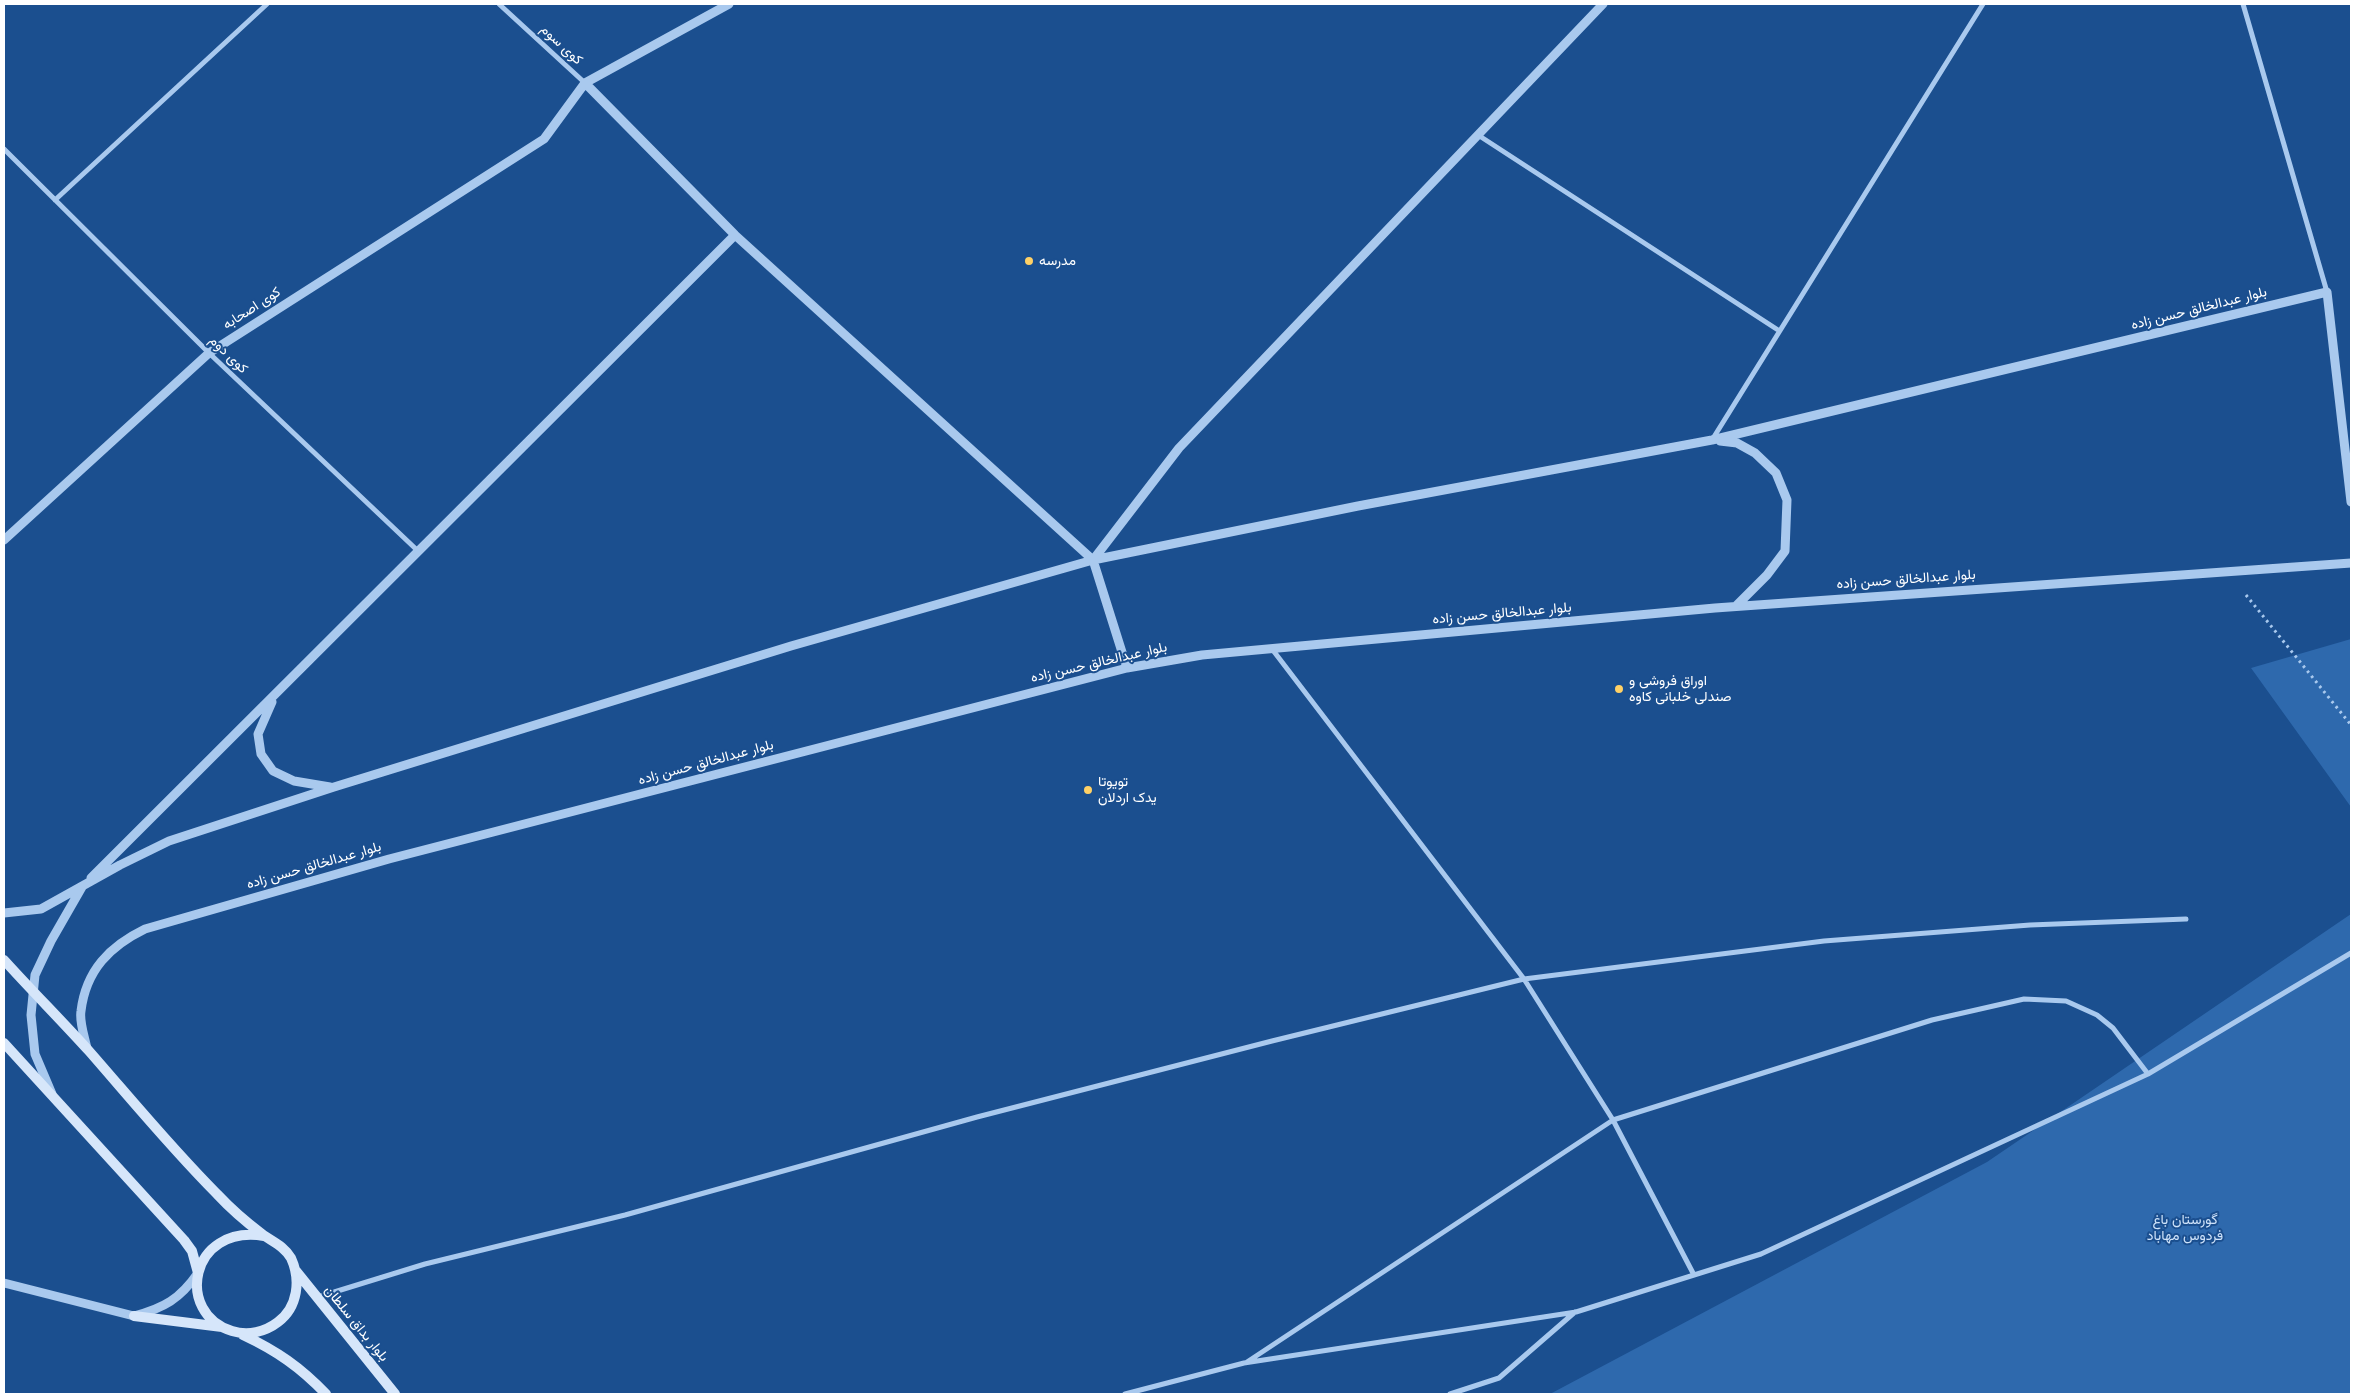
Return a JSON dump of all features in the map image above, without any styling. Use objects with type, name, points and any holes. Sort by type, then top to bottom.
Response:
[{"type":"main road","points":[[4,960],[87,1049],[199,1176],[232,1209],[264,1236],[278,1243],[290,1256],[296,1272],[297,1288],[293,1304],[284,1318],[270,1328],[254,1333],[238,1332]]},
{"type":"main road","points":[[4,1043],[184,1240],[192,1251],[198,1273],[198,1289],[201,1304],[210,1318],[223,1328]]},
{"type":"main road","points":[[198,1273],[204,1257],[216,1244],[230,1236],[247,1233],[264,1236]]},
{"type":"main road","name":"بلوار بداق سلطان","points":[[296,1272],[394,1394]]},
{"type":"main road","points":[[134,1316],[223,1328],[238,1332],[271,1348],[303,1371],[326,1394]]},
{"type":"street","points":[[55,200],[267,4]]},
{"type":"street","name":"کوی سوم","points":[[499,4],[585,83]]},
{"type":"street","points":[[729,4],[585,83],[735,235],[1092,560],[1127,668]]},
{"type":"street","points":[[1092,560],[1179,448],[1603,4]]},
{"type":"street","points":[[1736,606],[1767,575],[1785,551],[1787,500],[1776,473],[1755,453],[1737,443],[1712,440],[1778,330],[1983,4]]},
{"type":"street","points":[[2243,4],[2327,292],[2351,502]]},
{"type":"street","name":"کوی اصحابه","points":[[4,540],[209,353],[544,139],[585,83]]},
{"type":"street","points":[[1478,135],[1778,330]]},
{"type":"street","name":"کوی دوم","points":[[4,149],[209,353],[418,551]]},
{"type":"street","points":[[53,1096],[35,1054],[31,1015],[35,975],[51,941],[82,888],[735,235]]},
{"type":"street","name":"بلوار عبدالخالق حسن زاده","points":[[82,888],[120,865],[169,841],[334,787],[791,646],[1092,560],[1367,504],[1712,440],[2327,292]]},
{"type":"street","name":"بلوار عبدالخالق حسن زاده","points":[[87,1049],[80,1012],[87,985],[102,958],[123,940],[145,930],[389,859],[1127,668],[1202,655],[1736,606],[2351,563]]},
{"type":"street","points":[[1272,649],[1524,979],[1614,1120],[1694,1275]]},
{"type":"street","points":[[276,693],[258,734],[261,754],[274,771],[294,782],[334,787]]},
{"type":"street","points":[[4,913],[41,909],[82,888]]},
{"type":"street","points":[[317,1298],[425,1264],[625,1215],[977,1117],[1272,1041],[1524,979],[1824,941],[2030,925],[2186,918]]},
{"type":"street","points":[[1125,1394],[1244,1364],[1576,1312],[1761,1254],[2148,1074],[2351,953]]},
{"type":"street","points":[[1244,1364],[1614,1120],[1932,1020],[2024,999],[2066,1001],[2097,1015],[2113,1028],[2148,1074]]},
{"type":"street","points":[[4,1283],[134,1316],[171,1302],[187,1289],[198,1273]]},
{"type":"street","points":[[1450,1394],[1499,1378],[1576,1312]]},
{"type":"path","points":[[2226,572],[2296,655],[2351,725]]},
{"type":"green space","points":[[2351,639],[2351,807],[2251,668]]},
{"type":"green space","name":"گورستان باغ فردوس مهاباد","points":[[2351,914],[2351,1394],[1550,1394],[1987,1162]]},
{"type":"place","name":"مدرسه","points":[[1029,261]]},
{"type":"place","name":"اوراق فروشی و صندلی خلبانی کاوه","points":[[1619,689]]},
{"type":"place","name":"تویوتا یدک اردلان","points":[[1088,790]]}]
